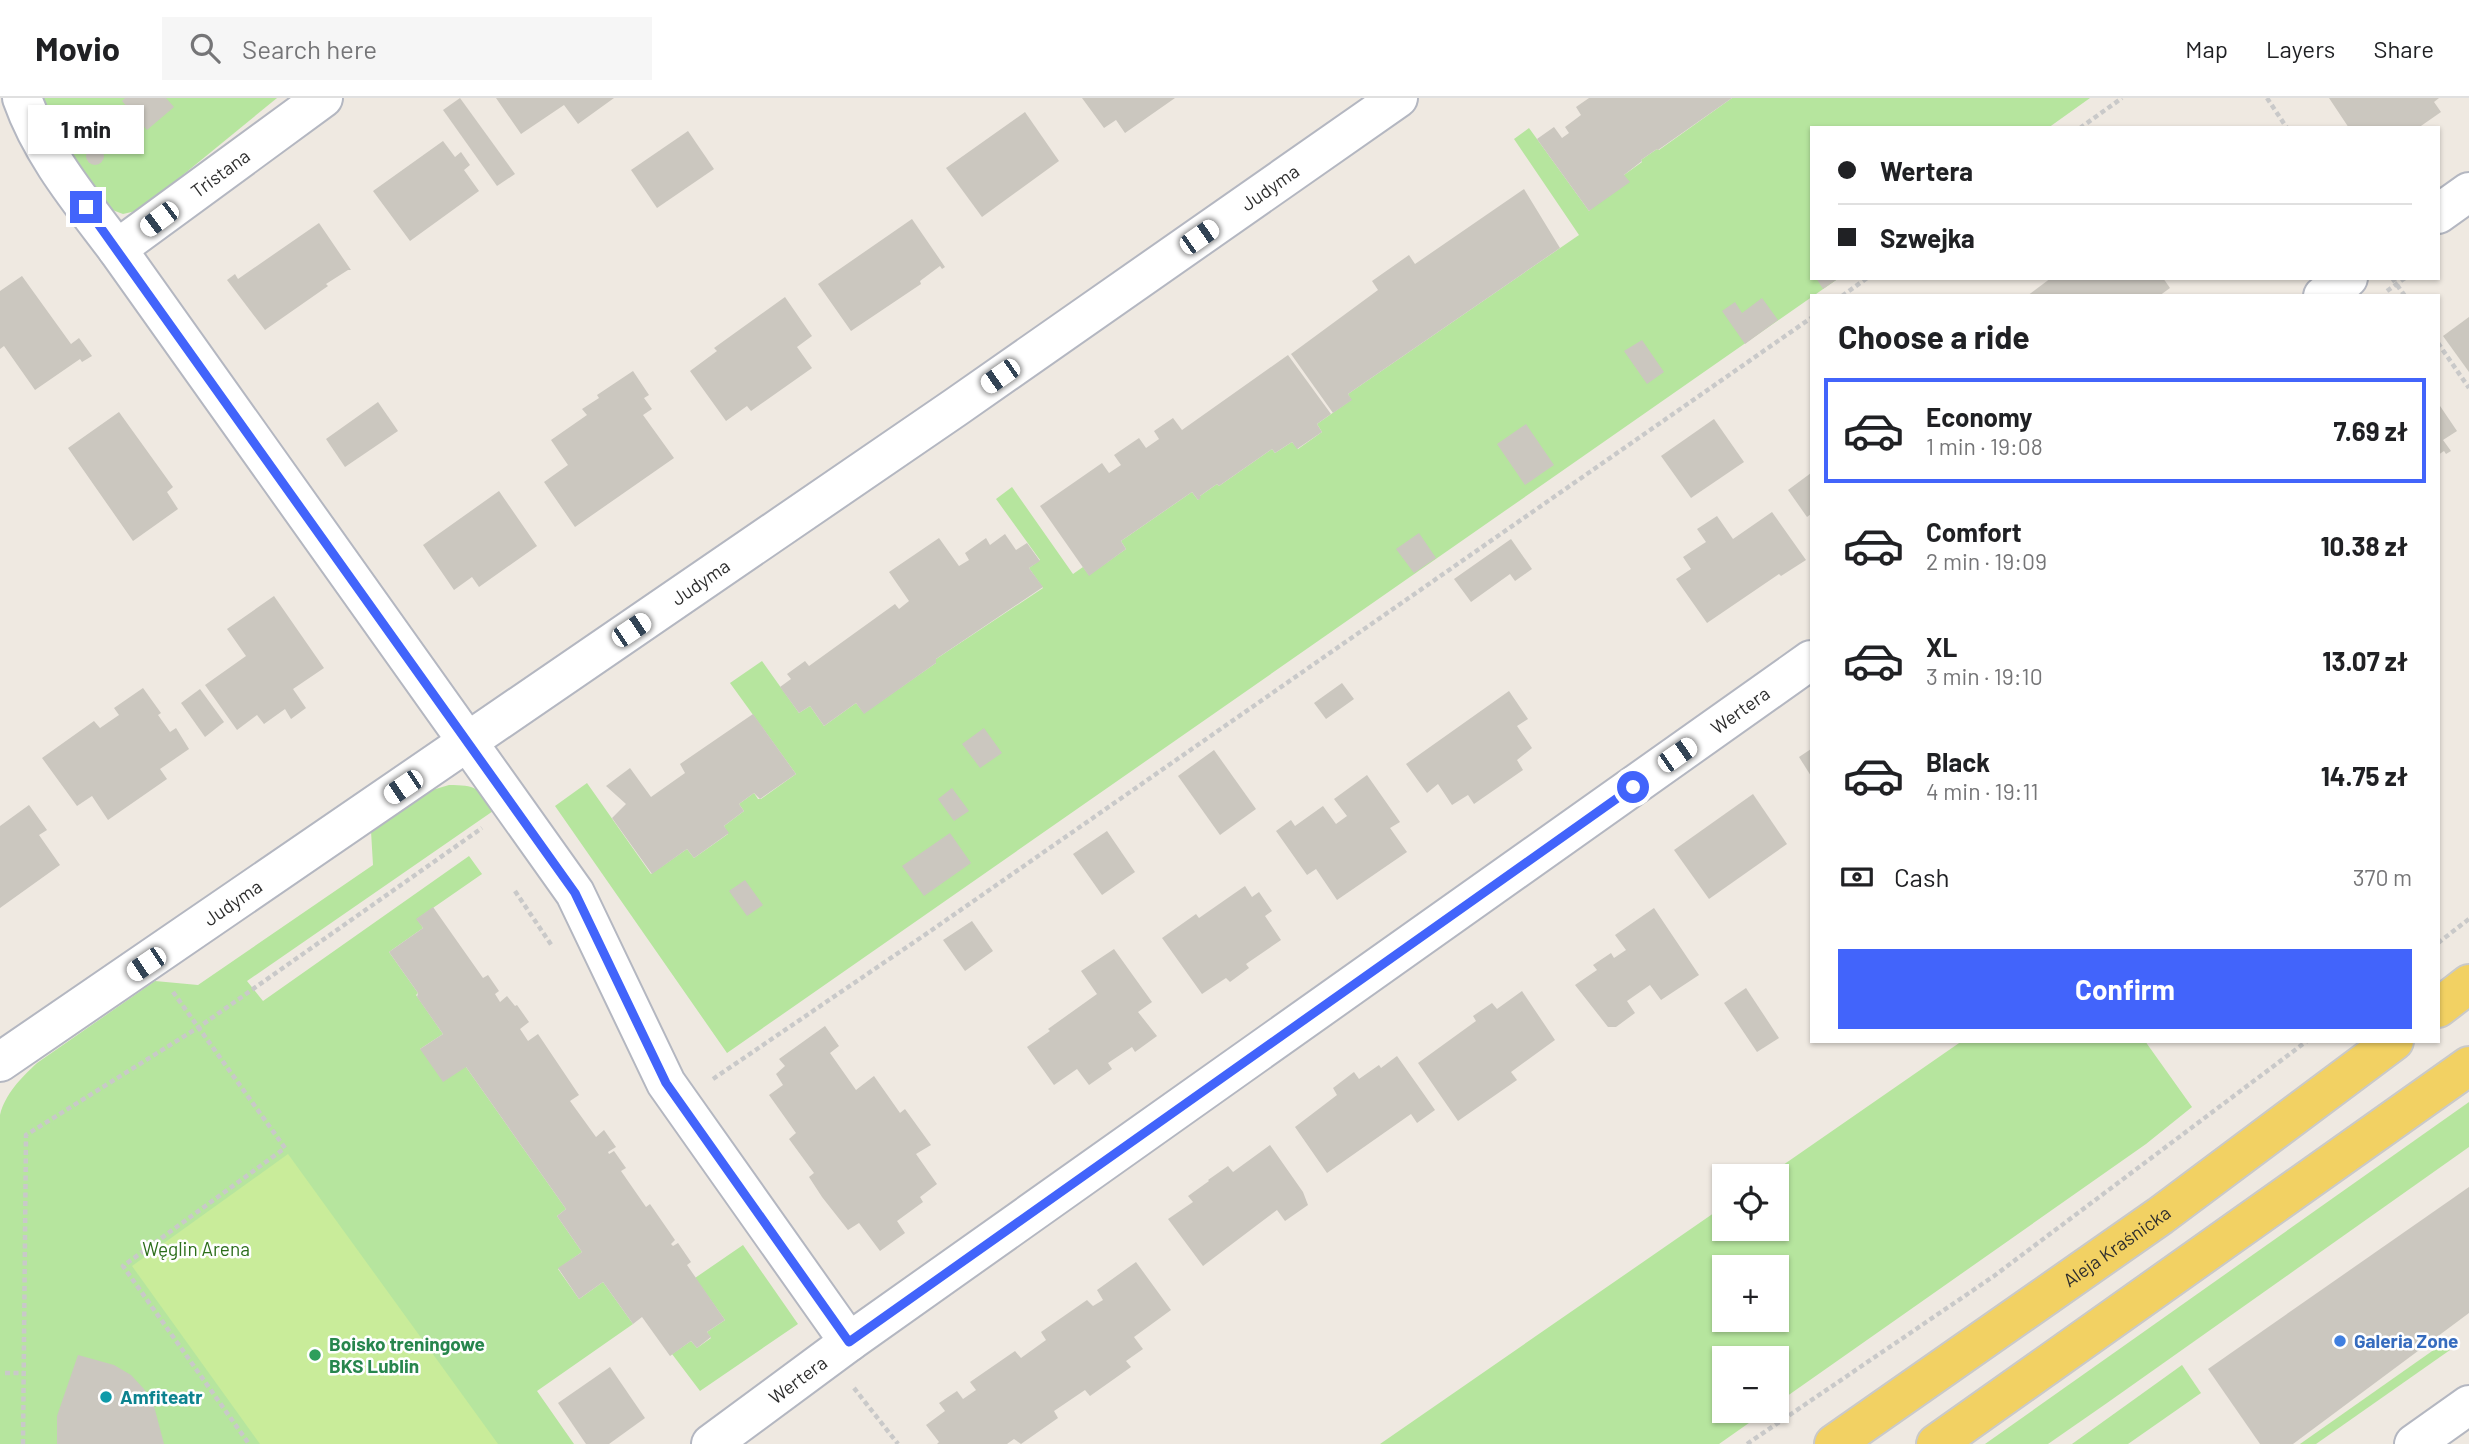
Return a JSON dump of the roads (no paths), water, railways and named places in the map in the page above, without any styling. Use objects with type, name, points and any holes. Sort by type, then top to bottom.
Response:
[{"type":"main road","points":[[2440,1006],[2469,984]]},
{"type":"main road","name":"Aleja Kraśnicka","points":[[1834,1444],[2160,1216],[2391,1043]]},
{"type":"main road","points":[[1936,1444],[2469,1066]]},
{"type":"street","points":[[22,98],[36,134],[70,186],[575,893],[666,1083],[849,1342]]},
{"type":"street","name":"Tristana","points":[[117,249],[323,98]]},
{"type":"street","name":"Judyma","points":[[0,1062],[468,743],[1398,98]]},
{"type":"street","points":[[2440,213],[2469,192]]},
{"type":"street","points":[[2326,294],[2345,280]]},
{"type":"street","name":"Wertera","points":[[711,1444],[849,1342],[1810,661]]},
{"type":"street","points":[[2414,1444],[2469,1405]]},
{"type":"place","name":"Galeria Zone","points":[[2340,1341]]},
{"type":"place","name":"Boisko treningowe BKS Lublin","points":[[315,1355]]},
{"type":"place","name":"Amfiteatr","points":[[106,1397]]},
{"type":"park label","name":"Węglin Arena","points":[[196,1249]]}]
